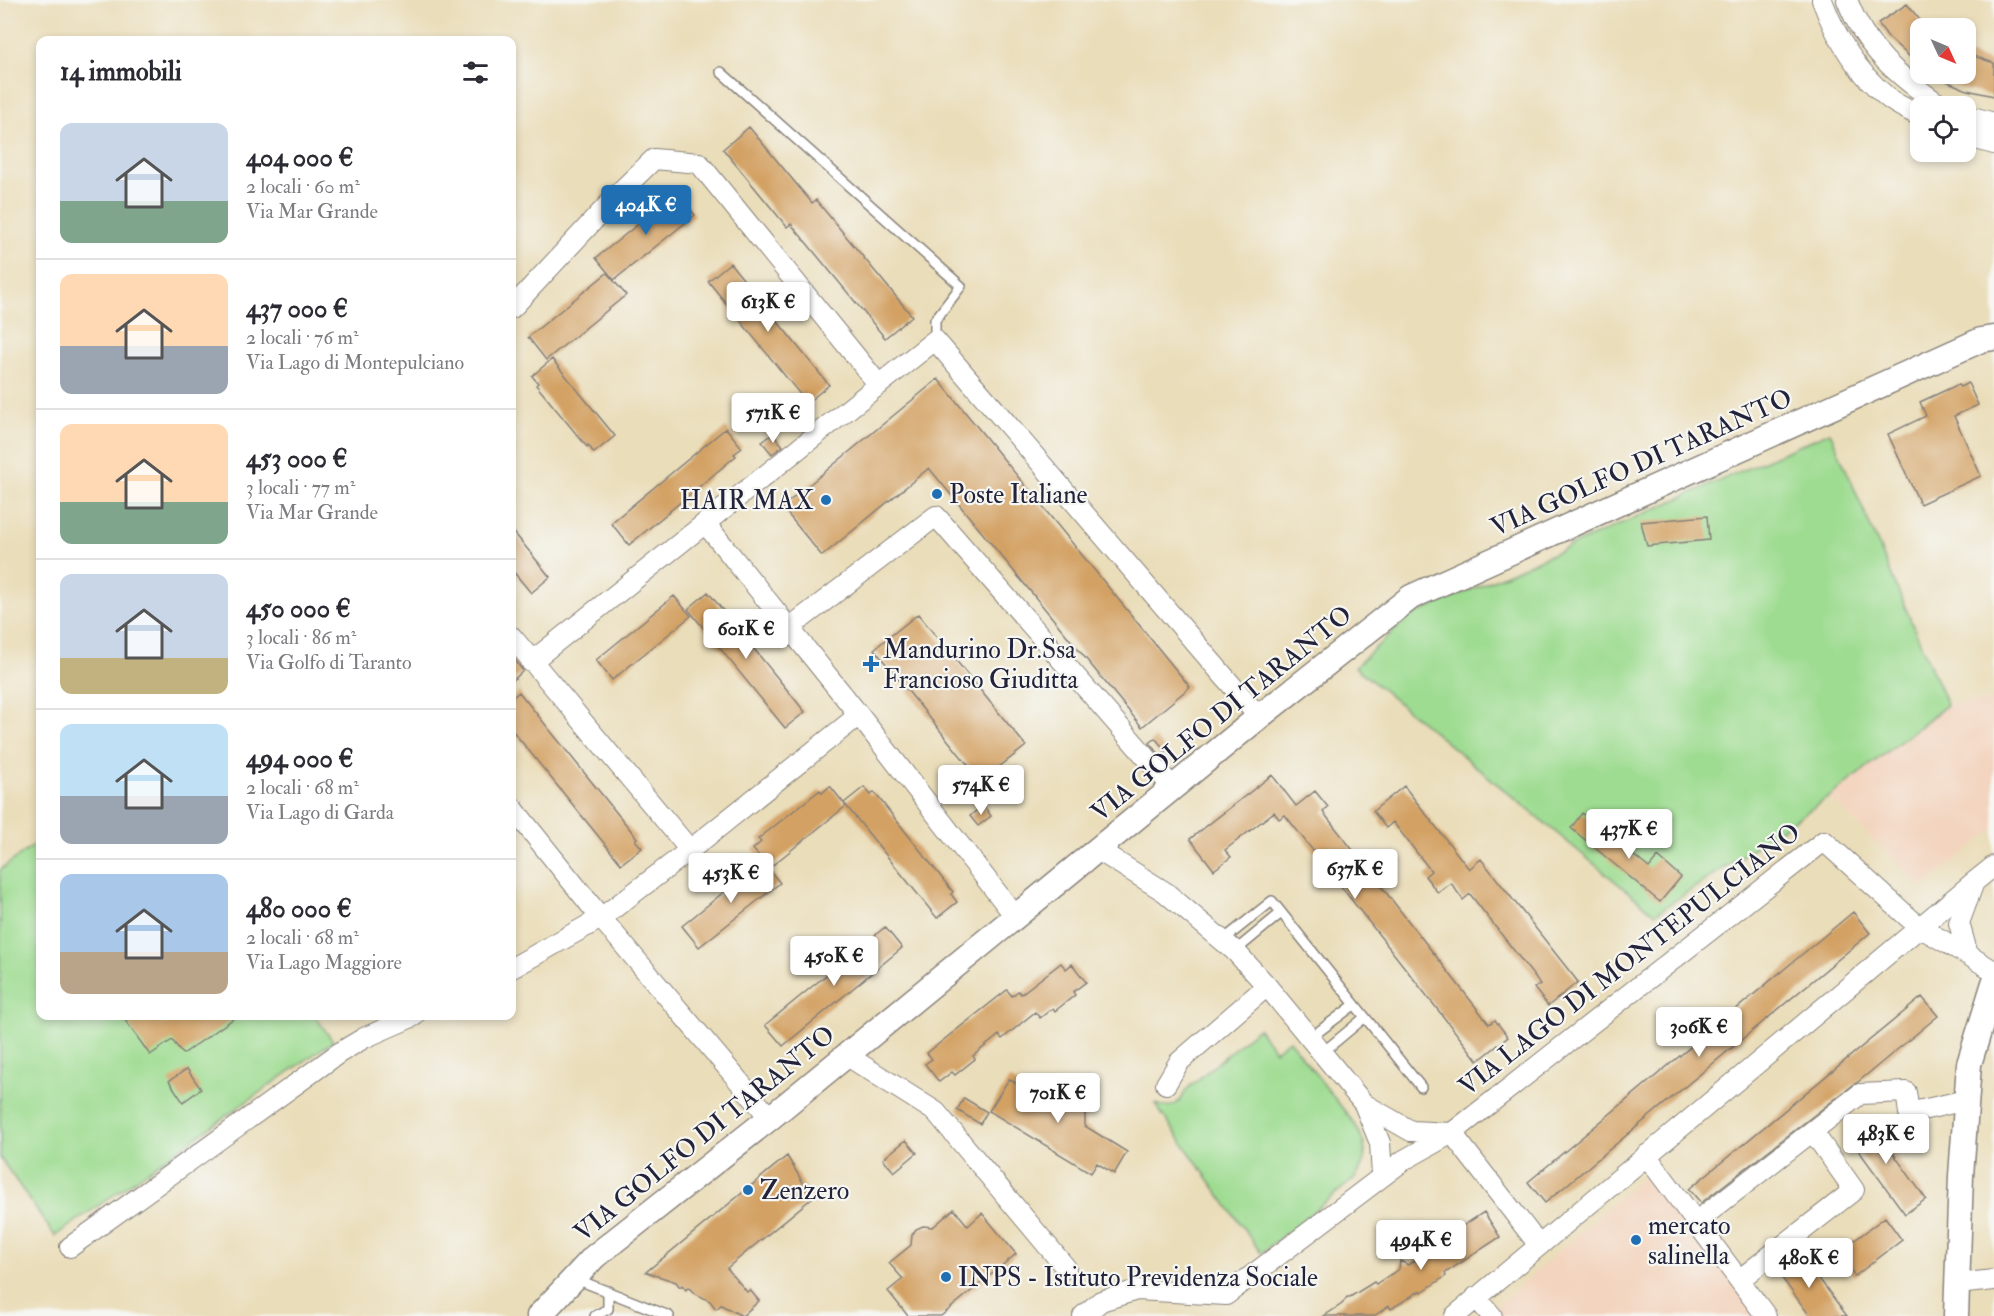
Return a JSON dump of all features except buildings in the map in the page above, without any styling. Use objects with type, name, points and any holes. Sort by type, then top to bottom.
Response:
[{"type":"street","points":[[1822,0],[1832,27],[1849,57],[1888,99],[1910,111]]},
{"type":"street","points":[[1846,0],[1853,17],[1875,52],[1909,84],[1927,96]]},
{"type":"street","points":[[1976,139],[1994,144]]},
{"type":"street","points":[[516,304],[620,192],[654,159],[699,163],[879,385]]},
{"type":"street","name":"VIA GOLFO DI TARANTO","points":[[539,1316],[594,1257],[770,1118],[1259,717],[1411,597],[1981,340],[1994,338]]},
{"type":"street","points":[[531,662],[935,340],[1259,717]]},
{"type":"street","points":[[789,628],[936,516],[1173,788]]},
{"type":"street","points":[[705,524],[859,715],[1015,916]]},
{"type":"street","points":[[516,642],[690,850]]},
{"type":"street","points":[[516,966],[601,918],[859,715]]},
{"type":"street","points":[[516,812],[601,918],[770,1118]]},
{"type":"street","name":"VIA LAGO DI MONTEPULCIANO","points":[[1083,1316],[1101,1301],[1137,1290],[1226,1295],[1404,1160],[1452,1133],[1824,841],[1919,927]]},
{"type":"street","points":[[1098,850],[1165,892],[1228,946],[1267,986],[1364,1104],[1380,1143],[1382,1176]]},
{"type":"street","points":[[1455,1316],[1538,1244],[1994,866]]},
{"type":"street","points":[[1968,955],[1959,923],[1974,882]]},
{"type":"street","points":[[1919,927],[1994,971]]},
{"type":"street","points":[[1956,1316],[1969,1064],[1994,983]]},
{"type":"street","points":[[1166,1084],[1179,1062],[1267,986]]},
{"type":"street","points":[[70,1246],[339,1053],[364,1038],[405,1020]]},
{"type":"street","name":"VIA GOLFO DI TARANTO","points":[[846,1055],[936,1112],[1066,1268]]},
{"type":"street","points":[[1696,1222],[1860,1094],[1906,1092],[1908,1113],[1966,1100]]},
{"type":"street","points":[[1364,1104],[1411,1131],[1452,1133]]},
{"type":"street","points":[[1739,1280],[1854,1190],[1813,1132]]},
{"type":"street","name":"VIA LAGO DI MONTEPULCIANO","points":[[1452,1133],[1538,1244]]},
{"type":"street","points":[[1646,1155],[1766,1316]]},
{"type":"street","points":[[1957,1284],[1994,1280]]},
{"type":"street","points":[[1476,1297],[1492,1316]]},
{"type":"lane","points":[[721,72],[961,285],[935,320],[935,340]]},
{"type":"lane","points":[[1228,946],[1272,902],[1420,1087]]},
{"type":"lane","points":[[1228,946],[1281,913]]},
{"type":"lane","points":[[1310,1038],[1354,1005]]},
{"type":"lane","points":[[1322,1053],[1364,1018]]},
{"type":"lane","name":"VIA GOLFO DI TARANTO","points":[[574,1279],[669,1316]]},
{"type":"lane","points":[[595,1316],[608,1309],[609,1291]]},
{"type":"shaded area","points":[[1994,701],[1994,829],[1923,887],[1829,797],[1947,705]]},
{"type":"shaded area","name":"mercato salinella","points":[[1649,1171],[1757,1316],[1500,1316],[1494,1309]]},
{"type":"green space","points":[[1830,432],[1947,705],[1829,797],[1655,914],[1355,667],[1409,617]]},
{"type":"green space","points":[[36,844],[36,1020],[318,1020],[333,1041],[55,1236],[0,1158],[0,870]]},
{"type":"green space","points":[[1258,1028],[1275,1051],[1289,1040],[1354,1123],[1362,1137],[1365,1151],[1363,1165],[1354,1179],[1261,1253],[1155,1104],[1170,1106],[1178,1103],[1186,1090]]},
{"type":"place","name":"Poste Italiane","points":[[937,494]]},
{"type":"place","name":"HAIR MAX","points":[[826,500]]},
{"type":"place","name":"Mandurino Dr.Ssa Francioso Giuditta","points":[[871,664]]},
{"type":"place","name":"Zenzero","points":[[748,1190]]},
{"type":"place","name":"mercato salinella","points":[[1636,1240]]},
{"type":"place","name":"INPS - Istituto Previdenza Sociale","points":[[946,1277]]}]
